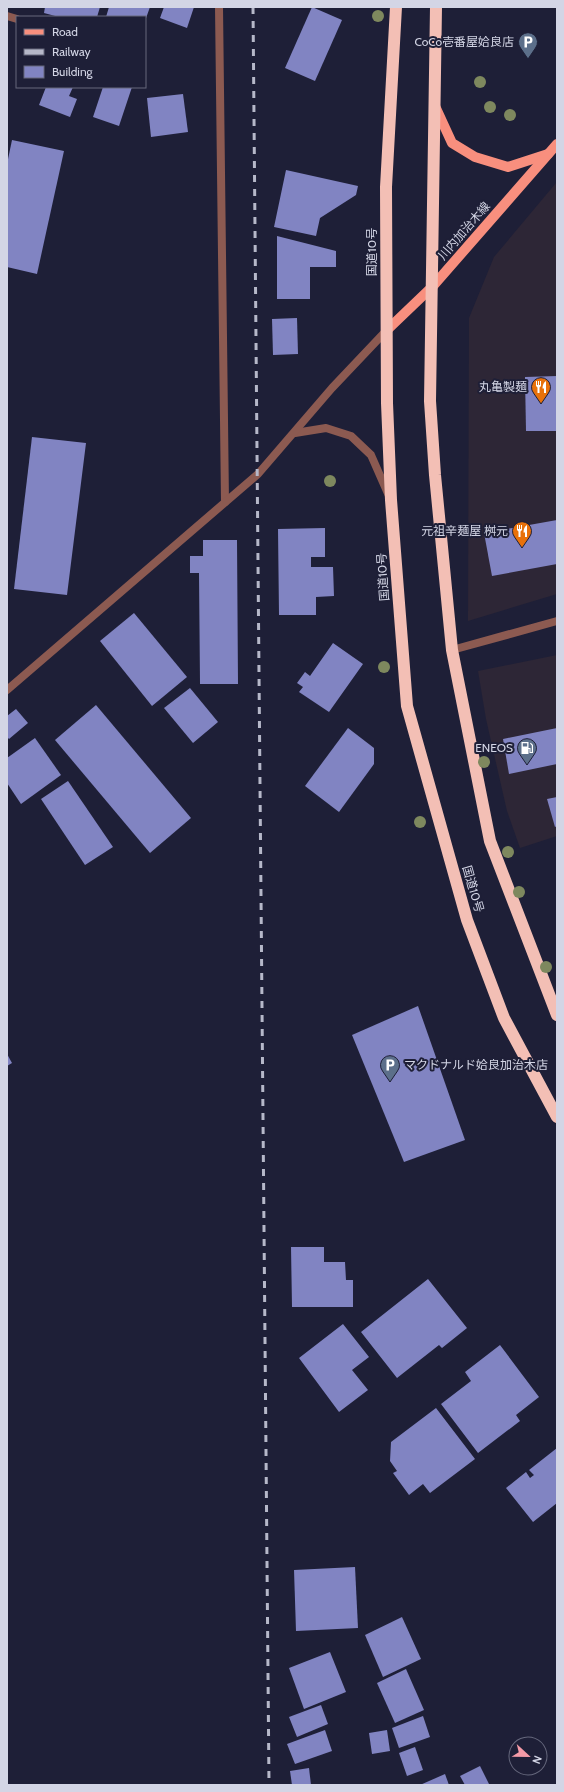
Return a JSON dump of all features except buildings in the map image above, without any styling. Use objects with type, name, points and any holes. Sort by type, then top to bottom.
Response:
[{"type":"highway","name":"国道10号","points":[[396,7],[386,188],[386,331],[391,500],[407,706],[467,920],[504,1018],[557,1117]]},
{"type":"highway","points":[[436,7],[433,286],[430,401],[435,475],[452,650],[490,841],[557,1015]]},
{"type":"main road","points":[[435,106],[452,143],[475,157],[508,167],[548,154]]},
{"type":"main road","name":"川内加治木線","points":[[386,331],[433,286],[557,144]]},
{"type":"street","points":[[7,16],[10,7]]},
{"type":"street","points":[[219,7],[225,502]]},
{"type":"street","points":[[7,690],[258,474],[332,388],[386,331]]},
{"type":"street","points":[[294,433],[326,428],[351,436],[371,454],[391,500]]},
{"type":"street","points":[[452,650],[557,620]]},
{"type":"shaded area","points":[[556,183],[557,594],[468,621],[469,318],[494,257]]},
{"type":"shaded area","name":"ENEOS","points":[[557,655],[557,836],[520,848],[507,811],[486,719],[478,671]]},
{"type":"railway","points":[[253,7],[269,1785]]},
{"type":"place","name":"CoCo壱番屋姶良店","points":[[528,59]]},
{"type":"place","name":"丸亀製麺","points":[[541,404]]},
{"type":"place","name":"元祖辛麺屋 桝元","points":[[522,548]]},
{"type":"place","name":"ENEOS","points":[[527,765]]},
{"type":"place","name":"マクドナルド姶良加治木店","points":[[390,1082]]}]
